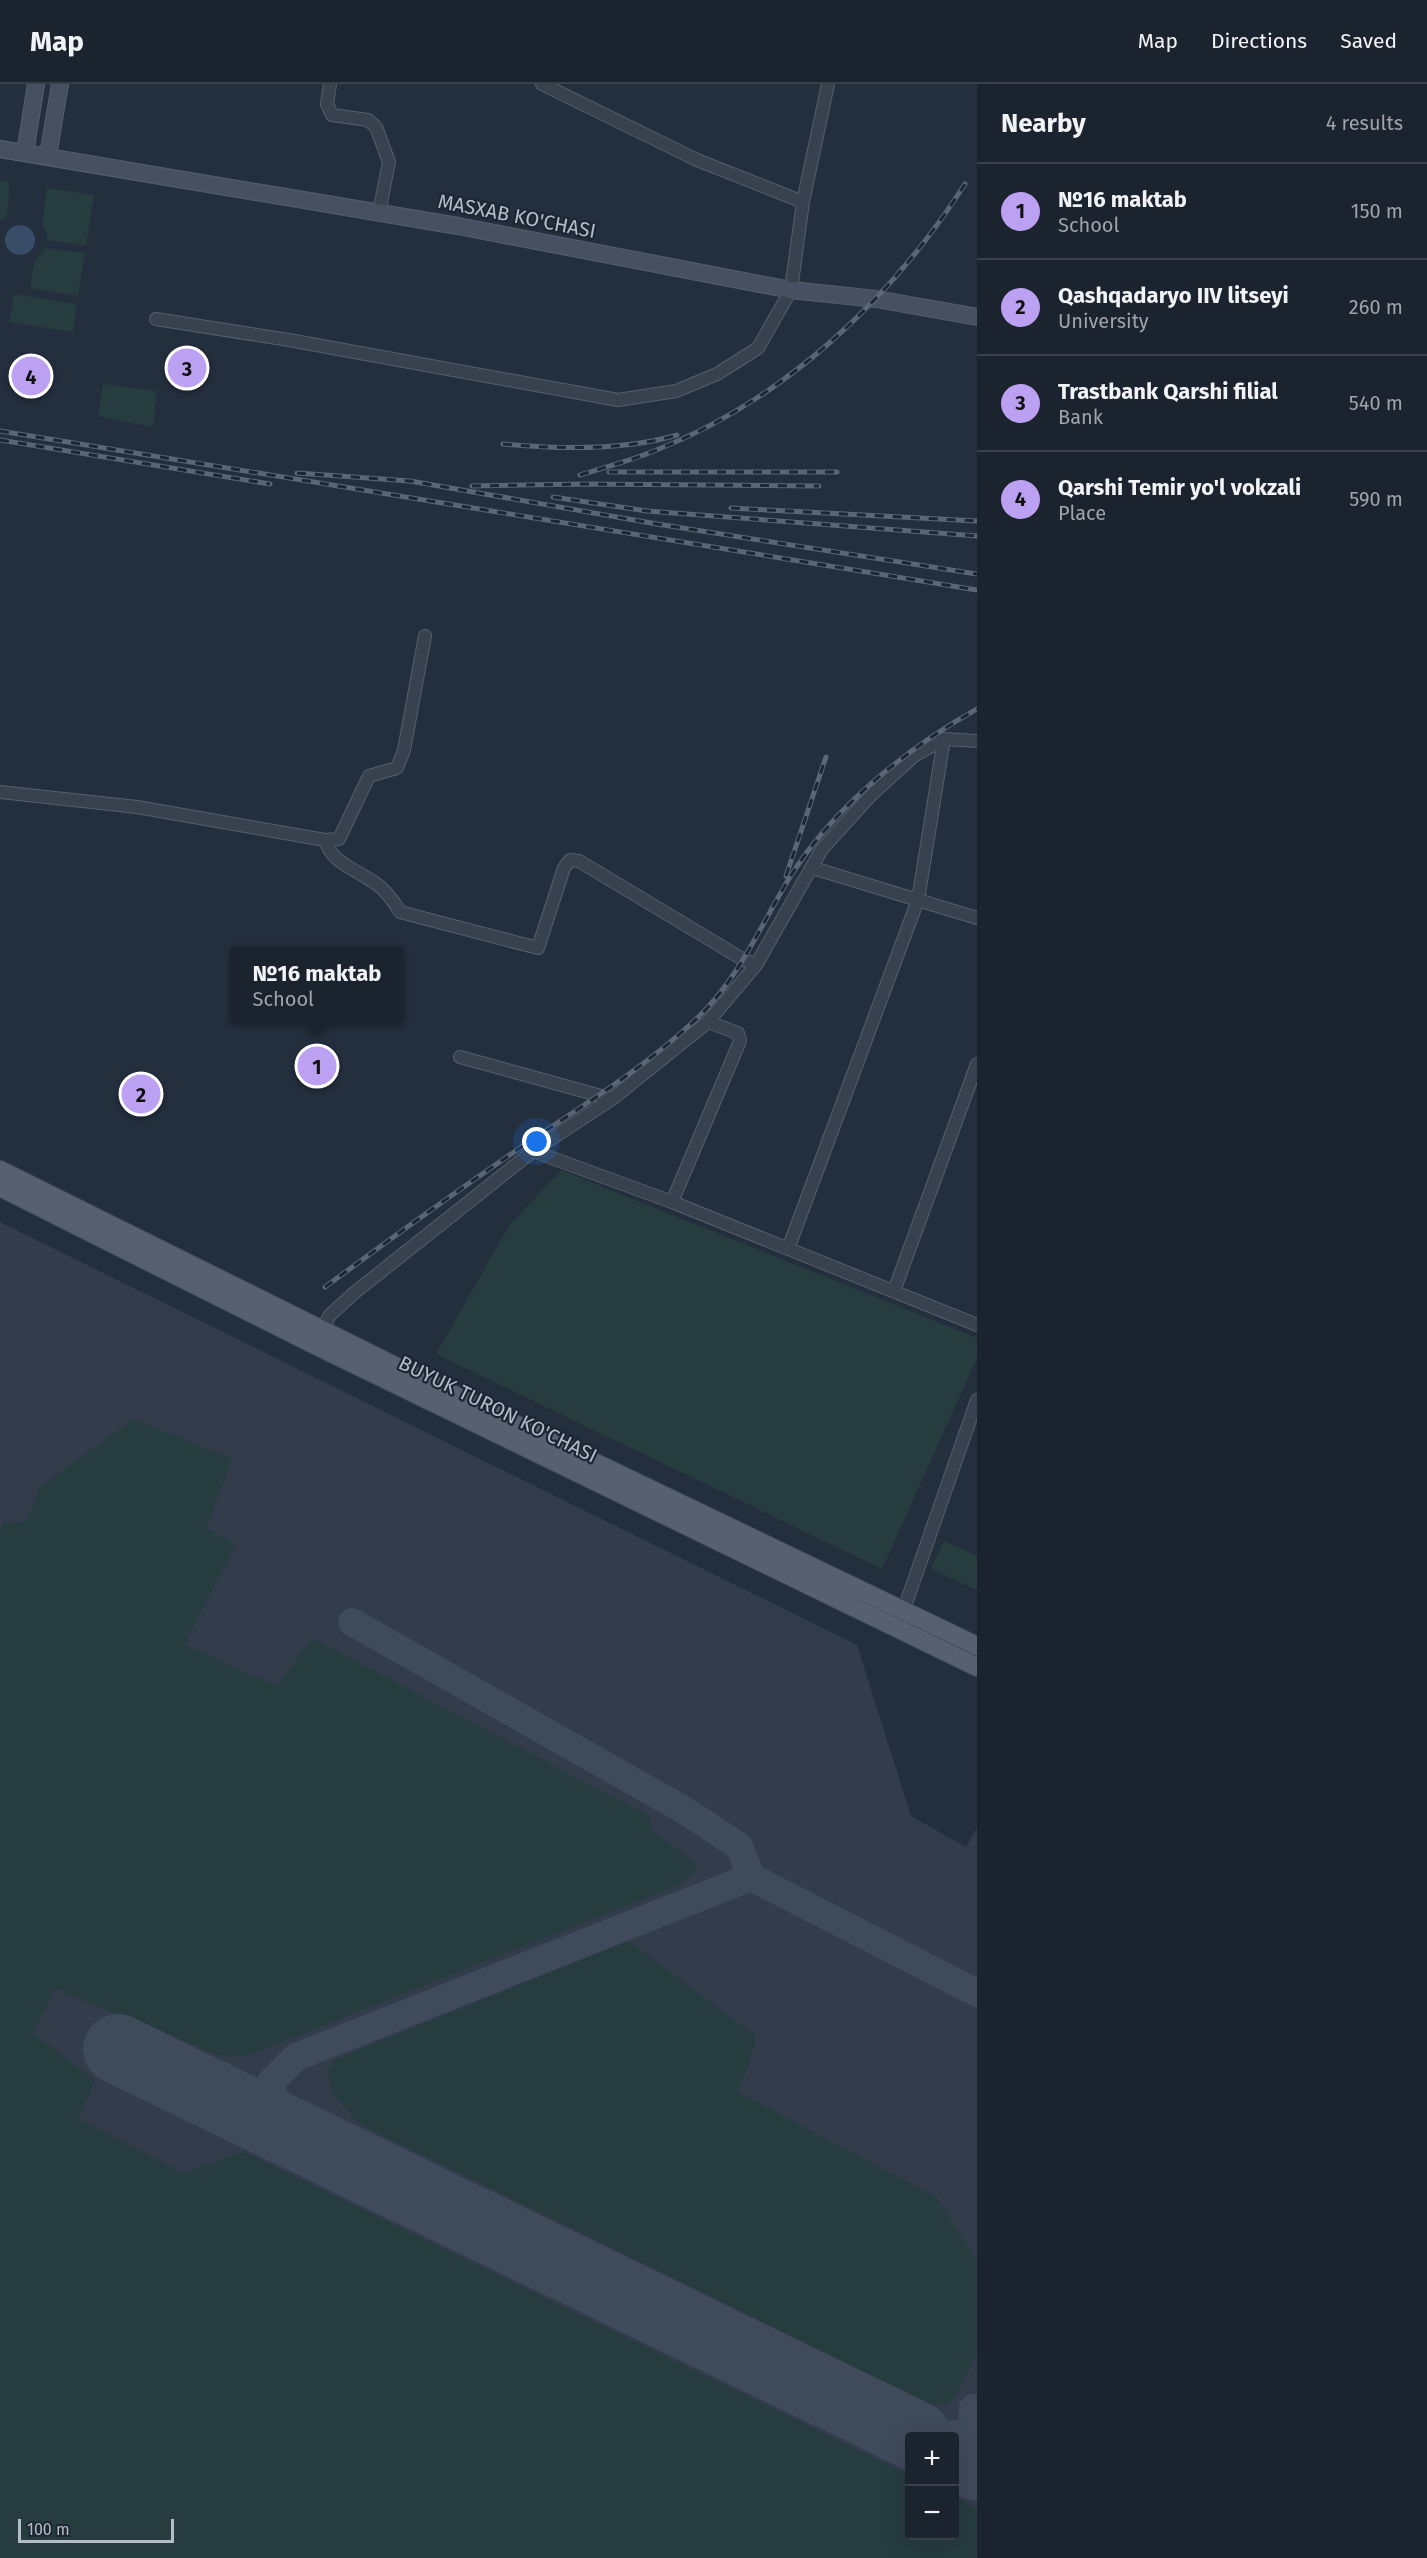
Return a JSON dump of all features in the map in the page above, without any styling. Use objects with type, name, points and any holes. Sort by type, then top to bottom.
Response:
[{"type":"main road","points":[[0,149],[25,153],[36,84]]},
{"type":"main road","points":[[48,156],[60,84]]},
{"type":"main road","name":"MASXAB KO'CHASI","points":[[25,153],[379,213],[791,290],[876,299],[977,318]]},
{"type":"main road","name":"BUYUK TURON KO'CHASI","points":[[0,1170],[317,1336],[977,1667]]},
{"type":"main road","name":"BUYUK TURON KO'CHASI","points":[[0,1187],[977,1646]]},
{"type":"street","points":[[330,84],[327,104],[332,115],[368,120],[376,127],[389,162],[379,213]]},
{"type":"street","points":[[542,84],[697,160],[803,202]]},
{"type":"street","points":[[156,319],[289,340],[618,400],[676,391],[717,374],[758,348],[791,290],[803,202],[828,84]]},
{"type":"street","points":[[0,792],[137,807],[326,840],[339,839],[369,776],[397,768],[404,750],[425,636]]},
{"type":"street","points":[[317,1336],[338,1307],[533,1151],[612,1100],[708,1022],[756,965],[822,849],[872,794],[914,756],[944,739],[977,741]]},
{"type":"street","points":[[788,1249],[918,900],[944,739]]},
{"type":"street","points":[[326,840],[328,851],[337,860],[375,883],[390,896],[400,912],[538,948],[564,868],[570,860],[579,861],[756,965]]},
{"type":"street","points":[[813,868],[977,918]]},
{"type":"street","points":[[672,1202],[740,1041],[738,1034],[708,1022]]},
{"type":"street","points":[[460,1057],[612,1100]]},
{"type":"street","points":[[894,1291],[977,1064]]},
{"type":"street","points":[[533,1151],[672,1202],[977,1324]]},
{"type":"street","points":[[903,1612],[977,1400]]},
{"type":"shaded area","points":[[0,1222],[857,1645],[911,1816],[966,1847],[977,1827],[977,2558],[0,2558]]},
{"type":"green space","points":[[0,180],[10,182],[7,216],[0,221]]},
{"type":"green space","points":[[47,188],[94,195],[86,246],[47,240],[42,224]]},
{"type":"green space","points":[[46,248],[85,253],[78,296],[30,288],[34,263]]},
{"type":"green space","points":[[14,294],[77,304],[73,332],[9,322]]},
{"type":"green space","points":[[103,384],[157,391],[153,427],[98,416]]},
{"type":"green space","points":[[561,1170],[977,1338],[977,1358],[882,1569],[436,1354],[509,1226]]},
{"type":"green space","points":[[133,1419],[232,1459],[206,1528],[236,1544],[184,1645],[277,1686],[312,1638],[649,1816],[651,1830],[686,1856],[697,1868],[680,1884],[249,2055],[231,2057],[215,2054],[56,1989],[33,2033],[95,2080],[78,2119],[184,2173],[244,2152],[905,2473],[905,2540],[959,2540],[959,2499],[977,2508],[977,2558],[0,2558],[0,1533],[4,1523],[26,1522],[40,1487]]},
{"type":"green space","points":[[944,1541],[977,1556],[977,1590],[931,1569]]},
{"type":"green space","points":[[629,1941],[755,2036],[755,2045],[738,2092],[936,2197],[977,2261],[977,2353],[955,2398],[943,2405],[930,2404],[360,2124],[334,2093],[328,2075],[336,2059]]},
{"type":"water","points":[[20,225],[31,229],[35,240],[31,251],[20,255],[9,251],[5,240],[9,229]]},
{"type":"taxiway","points":[[352,1622],[684,1810],[739,1846],[751,1877],[977,1993]]},
{"type":"taxiway","points":[[294,2134],[276,2109],[271,2082],[296,2057],[751,1877]]},
{"type":"taxiway","points":[[973,2408],[970,2449],[977,2462]]},
{"type":"runway","points":[[118,2049],[908,2432]]},
{"type":"runway","points":[[959,2457],[977,2466]]},
{"type":"railway","points":[[580,475],[645,455],[701,430],[747,404],[790,375],[830,342],[903,268],[936,227],[965,184]]},
{"type":"railway","points":[[0,431],[977,590]]},
{"type":"railway","points":[[503,444],[546,447],[613,446],[677,435]]},
{"type":"railway","points":[[0,440],[270,484]]},
{"type":"railway","points":[[609,472],[837,472]]},
{"type":"railway","points":[[297,473],[410,481],[657,524],[977,574]]},
{"type":"railway","points":[[472,486],[583,484],[819,486]]},
{"type":"railway","points":[[553,497],[647,511],[977,536]]},
{"type":"railway","points":[[731,508],[977,521]]},
{"type":"railway","points":[[325,1287],[471,1182],[587,1104],[672,1041],[708,1007],[735,973],[790,877],[828,827],[873,782],[898,761],[977,709]]},
{"type":"railway","points":[[786,876],[826,757]]},
{"type":"place","name":"Trastbank Qarshi filial","points":[[187,368]]},
{"type":"place","name":"Qarshi Temir yo'l vokzali","points":[[31,376]]},
{"type":"place","name":"№16 maktab","points":[[317,1066]]},
{"type":"place","name":"Qashqadaryo IIV litseyi","points":[[141,1094]]}]
